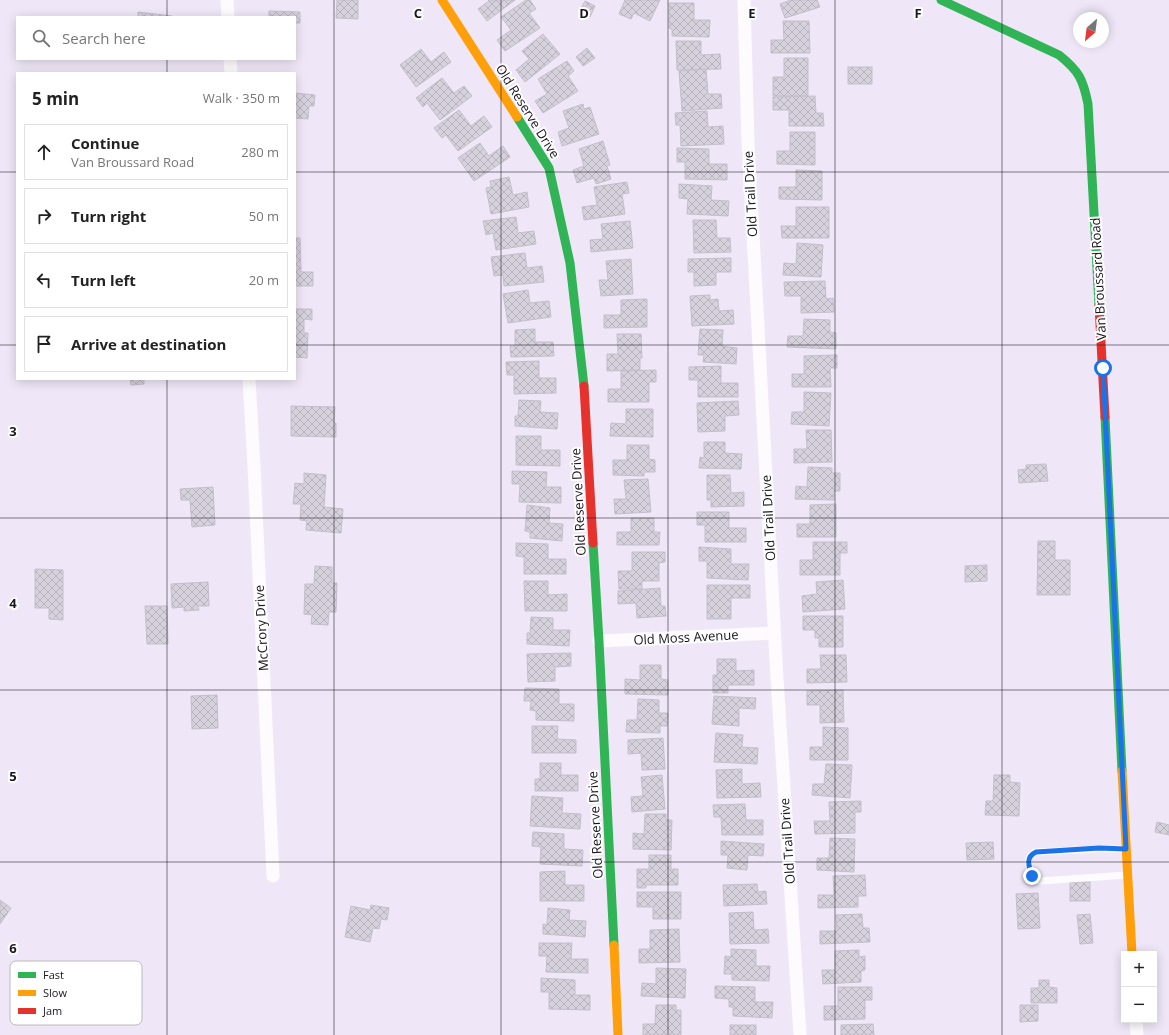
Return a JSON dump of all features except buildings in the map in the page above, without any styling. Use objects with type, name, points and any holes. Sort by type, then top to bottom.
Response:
[{"type":"street","points":[[226,0],[228,16]]},
{"type":"street","name":"Old Reserve Drive","points":[[442,0],[549,168],[570,263],[583,374],[599,641],[618,1035]]},
{"type":"street","name":"Old Trail Drive","points":[[744,0],[748,142],[774,632],[800,1035]]},
{"type":"street","name":"Van Broussard Road","points":[[941,0],[1059,55],[1069,62],[1081,76],[1088,104],[1103,368],[1132,951]]},
{"type":"street","points":[[230,60],[231,72]]},
{"type":"street","name":"McCrory Drive","points":[[249,380],[273,876]]},
{"type":"street","name":"Old Moss Avenue","points":[[599,641],[774,632]]},
{"type":"street","points":[[1136,1023],[1137,1035]]},
{"type":"lane","points":[[1126,849],[1099,848],[1036,852],[1029,858],[1028,863],[1032,876],[1040,881],[1128,875]]},
{"type":"traffic: fast","points":[[941,0],[1059,55],[1076,71],[1079,76],[1088,104],[1099,305]]},
{"type":"traffic: fast","points":[[517,117],[549,168],[570,263],[584,386]]},
{"type":"traffic: fast","points":[[1105,417],[1122,771]]},
{"type":"traffic: fast","points":[[593,543],[614,945]]},
{"type":"traffic: slow","points":[[442,0],[517,117]]},
{"type":"traffic: slow","points":[[1122,771],[1132,951]]},
{"type":"traffic: slow","points":[[614,945],[618,1035]]},
{"type":"traffic: jam","points":[[1099,305],[1105,417]]},
{"type":"traffic: jam","points":[[584,386],[593,543]]},
{"type":"route","points":[[1032,876],[1028,863],[1029,858],[1036,852],[1099,848],[1126,849],[1103,368]]}]
